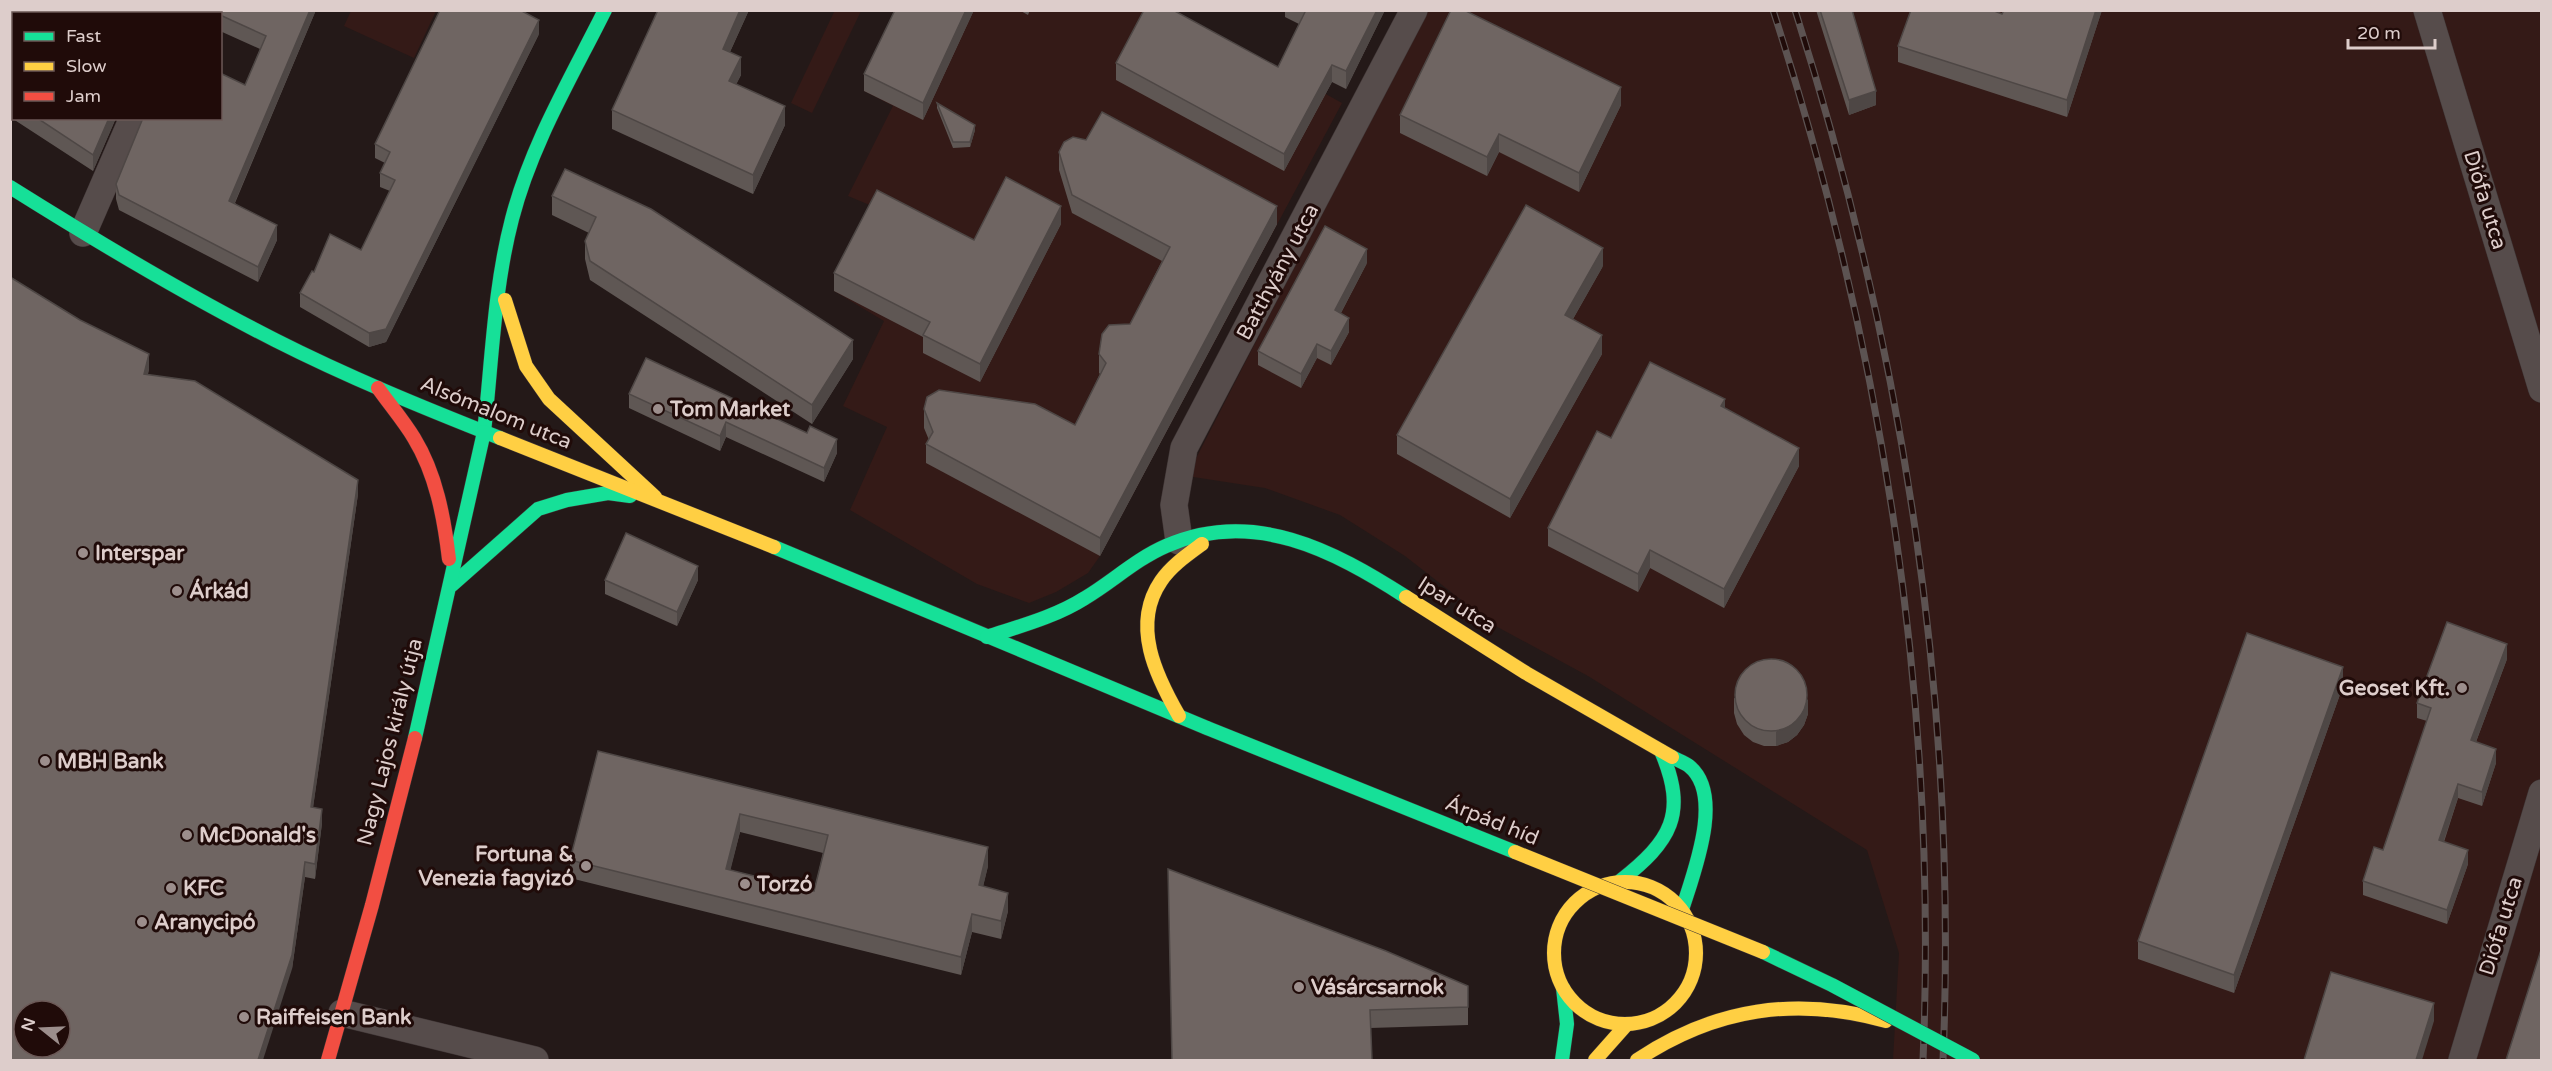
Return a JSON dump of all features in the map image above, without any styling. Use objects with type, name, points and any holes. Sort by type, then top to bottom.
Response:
[{"type":"main road","name":"Nagy Lajos király útja","points":[[328,1060],[452,585],[484,432],[500,280],[521,189],[548,125],[605,10]]},
{"type":"main road","name":"Alsómalom utca","points":[[10,187],[83,233],[273,339],[378,388],[874,587],[987,637]]},
{"type":"main road","points":[[500,280],[514,333],[526,366],[537,383],[549,399],[575,425],[656,498]]},
{"type":"main road","points":[[378,388],[414,439],[432,477],[446,523],[452,585]]},
{"type":"main road","points":[[452,585],[489,549],[538,509],[567,500],[608,493],[656,498]]},
{"type":"main road","points":[[1179,716],[1154,668],[1147,621],[1150,599],[1156,585],[1170,569],[1191,551],[1219,534]]},
{"type":"main road","name":"Ipar utca","points":[[987,637],[1043,618],[1083,600],[1147,555],[1179,542],[1219,534],[1276,535],[1312,545],[1365,573],[1473,641],[1689,766],[1700,780],[1704,798],[1704,834],[1682,910]]},
{"type":"main road","name":"Árpád híd","points":[[987,637],[1784,961],[1842,988],[1907,1026],[1973,1060]]},
{"type":"main road","points":[[1620,881],[1655,850],[1668,834],[1676,796],[1672,773],[1661,751]]},
{"type":"main road","points":[[1562,1060],[1568,1035],[1569,1017],[1563,988],[1556,970],[1554,949],[1558,927],[1569,908],[1587,892],[1620,881],[1655,888],[1682,910],[1696,943],[1695,967],[1686,989],[1671,1007],[1658,1016],[1643,1022],[1627,1024],[1602,1021],[1590,1015],[1570,999],[1563,988]]},
{"type":"main road","points":[[1637,1060],[1653,1048],[1685,1031],[1719,1020],[1775,1007],[1799,1006],[1844,1010],[1907,1026]]},
{"type":"main road","points":[[1595,1060],[1627,1024]]},
{"type":"street","name":"Batthyány utca","points":[[1179,542],[1174,505],[1184,448],[1414,10]]},
{"type":"street","name":"Diófa utca","points":[[2425,16],[2541,389]]},
{"type":"street","points":[[83,233],[133,120]]},
{"type":"street","name":"Diófa utca","points":[[2462,1060],[2541,793]]},
{"type":"street","points":[[342,1013],[536,1060]]},
{"type":"shaded area","points":[[351,10],[436,11],[414,58],[344,26]]},
{"type":"shaded area","points":[[835,10],[861,11],[812,113],[791,103]]},
{"type":"shaded area","points":[[903,11],[1175,11],[1342,103],[1100,556],[1088,573],[1056,592],[1029,603],[977,584],[850,510],[887,427],[843,406],[884,321],[834,291],[877,208],[848,196],[893,106],[864,91]]},
{"type":"shaded area","points":[[1425,11],[2541,11],[2541,1060],[1893,1060],[1899,953],[1867,850],[1588,676],[1492,624],[1405,556],[1340,515],[1265,488],[1187,476]]},
{"type":"building","points":[[11,10],[42,10],[44,12],[12,12],[12,102],[10,101]]},
{"type":"building","points":[[104,10],[162,10],[162,12],[104,12]]},
{"type":"building","points":[[210,10],[310,10],[229,201],[277,225],[258,267],[119,195],[116,184],[142,120],[222,120],[222,74],[245,85],[266,36],[222,16],[222,12]]},
{"type":"building","points":[[440,10],[520,10],[539,20],[386,329],[369,333],[300,293],[312,271],[314,272],[330,234],[361,250],[395,180],[380,173],[390,152],[375,144]]},
{"type":"building","points":[[658,10],[740,10],[723,49],[741,57],[729,81],[785,106],[753,175],[612,110]]},
{"type":"building","points":[[895,10],[966,10],[923,103],[864,74]]},
{"type":"building","points":[[1144,10],[1173,10],[1278,67],[1306,10],[1377,10],[1346,71],[1332,65],[1284,154],[1116,63]]},
{"type":"building","points":[[1451,10],[1464,10],[1621,87],[1579,173],[1499,134],[1487,157],[1400,115]]},
{"type":"building","points":[[1820,10],[1852,10],[1876,91],[1849,100]]},
{"type":"building","points":[[1911,10],[1992,10],[2002,14],[2004,10],[2096,10],[2067,100],[1898,46]]},
{"type":"building","points":[[937,103],[975,125],[970,142],[953,142]]},
{"type":"building","points":[[1102,112],[1277,206],[1100,538],[926,444],[933,432],[924,409],[927,397],[939,390],[1035,404],[1075,425],[1106,363],[1099,354],[1102,334],[1109,325],[1130,324],[1170,247],[1072,195],[1059,152],[1064,142],[1073,137],[1086,140]]},
{"type":"building","points":[[40,120],[108,120],[93,155]]},
{"type":"building","points":[[565,169],[651,209],[853,340],[812,405],[590,261],[585,241],[596,217],[552,196]]},
{"type":"building","points":[[1006,177],[1061,206],[980,364],[923,335],[930,322],[834,273],[877,190],[974,240]]},
{"type":"building","points":[[1526,205],[1603,248],[1565,315],[1602,335],[1510,499],[1397,435]]},
{"type":"building","points":[[1325,226],[1367,249],[1335,310],[1349,318],[1331,351],[1317,344],[1301,374],[1258,351]]},
{"type":"building","name":"Árkád","points":[[10,277],[80,320],[149,354],[144,374],[195,381],[358,480],[311,807],[322,809],[315,864],[305,862],[292,955],[258,1060],[10,1060]]},
{"type":"building","points":[[646,358],[807,433],[810,426],[837,439],[824,468],[726,422],[720,436],[629,394]]},
{"type":"building","points":[[1650,362],[1725,399],[1721,406],[1799,448],[1724,589],[1650,550],[1638,574],[1548,528],[1597,431],[1611,438]]},
{"type":"building","points":[[626,533],[698,566],[677,612],[605,580]]},
{"type":"building","points":[[2447,622],[2507,644],[2471,740],[2496,749],[2482,792],[2458,784],[2439,840],[2468,850],[2447,910],[2363,881],[2374,847],[2383,850],[2431,708],[2417,703]]},
{"type":"building","points":[[2247,633],[2343,667],[2234,975],[2138,941]]},
{"type":"building","points":[[1778,659],[1797,669],[1805,681],[1807,695],[1805,709],[1797,721],[1785,729],[1764,731],[1745,721],[1737,709],[1735,688],[1745,669],[1757,661]]},
{"type":"building","points":[[598,751],[988,847],[979,885],[1008,893],[1001,921],[972,914],[961,957],[570,860]],"holes":[[[740,814],[828,835],[814,891],[726,869]]]},
{"type":"building","name":"Vásárcsarnok","points":[[1168,869],[1386,951],[1468,986],[1468,1007],[1370,1010],[1372,1060],[1172,1060]]},
{"type":"building","points":[[2541,950],[2541,1060],[2506,1060]]},
{"type":"building","points":[[2331,972],[2434,1003],[2416,1060],[2304,1060]]},
{"type":"railway","points":[[1773,10],[1812,138],[1845,267],[1873,398],[1895,529],[1911,661],[1921,794],[1925,927],[1923,1060]]},
{"type":"railway","points":[[1795,10],[1833,138],[1866,267],[1893,398],[1915,529],[1931,661],[1941,794],[1945,927],[1943,1060]]},
{"type":"traffic: fast","points":[[484,432],[497,298],[512,219],[541,138],[605,10]]},
{"type":"traffic: fast","points":[[10,187],[141,266],[275,340],[386,392],[500,438]]},
{"type":"traffic: fast","points":[[415,738],[484,432]]},
{"type":"traffic: fast","points":[[452,585],[538,509],[567,500],[608,493],[630,496]]},
{"type":"traffic: fast","points":[[987,637],[1074,605],[1144,557],[1166,546],[1198,535],[1230,531],[1261,533],[1321,550],[1406,597]]},
{"type":"traffic: fast","points":[[774,547],[1207,728]]},
{"type":"traffic: fast","points":[[1207,728],[1515,852]]},
{"type":"traffic: fast","points":[[1620,881],[1652,853],[1670,825],[1673,792],[1661,751]]},
{"type":"traffic: fast","points":[[1672,757],[1689,766],[1699,779],[1705,796],[1706,815],[1699,856],[1682,910]]},
{"type":"traffic: fast","points":[[1763,952],[1832,985],[1973,1060]]},
{"type":"traffic: fast","points":[[1562,1060],[1567,1024],[1563,988]]},
{"type":"traffic: slow","points":[[505,300],[526,366],[549,399],[655,497]]},
{"type":"traffic: slow","points":[[500,438],[774,547]]},
{"type":"traffic: slow","points":[[1179,716],[1155,667],[1147,633],[1148,615],[1152,598],[1161,581],[1170,570],[1202,544]]},
{"type":"traffic: slow","points":[[1406,597],[1526,673],[1672,757]]},
{"type":"traffic: slow","points":[[1515,852],[1763,952]]},
{"type":"traffic: slow","points":[[1625,882],[1652,887],[1675,903],[1691,926],[1696,953],[1691,980],[1675,1003],[1652,1019],[1625,1024],[1598,1019],[1575,1003],[1559,980],[1554,953],[1559,926],[1575,903],[1598,887],[1625,882]]},
{"type":"traffic: slow","points":[[1637,1060],[1666,1042],[1696,1028],[1726,1018],[1757,1012],[1820,1009],[1853,1013],[1886,1021]]},
{"type":"traffic: slow","points":[[1595,1060],[1627,1024]]},
{"type":"traffic: jam","points":[[378,388],[410,431],[428,466],[442,512],[449,559]]},
{"type":"traffic: jam","points":[[328,1060],[372,905],[415,738]]},
{"type":"place","name":"Tom Market","points":[[658,409]]},
{"type":"place","name":"Interspar","points":[[83,553]]},
{"type":"place","name":"Árkád","points":[[177,591]]},
{"type":"place","name":"Geoset Kft.","points":[[2462,688]]},
{"type":"place","name":"MBH Bank","points":[[45,761]]},
{"type":"place","name":"McDonald's","points":[[187,835]]},
{"type":"place","name":"Fortuna & Venezia fagyizó","points":[[586,866]]},
{"type":"place","name":"Torzó","points":[[745,884]]},
{"type":"place","name":"KFC","points":[[171,888]]},
{"type":"place","name":"Aranycipó","points":[[142,922]]},
{"type":"place","name":"Vásárcsarnok","points":[[1299,987]]},
{"type":"place","name":"Raiffeisen Bank","points":[[244,1017]]}]
